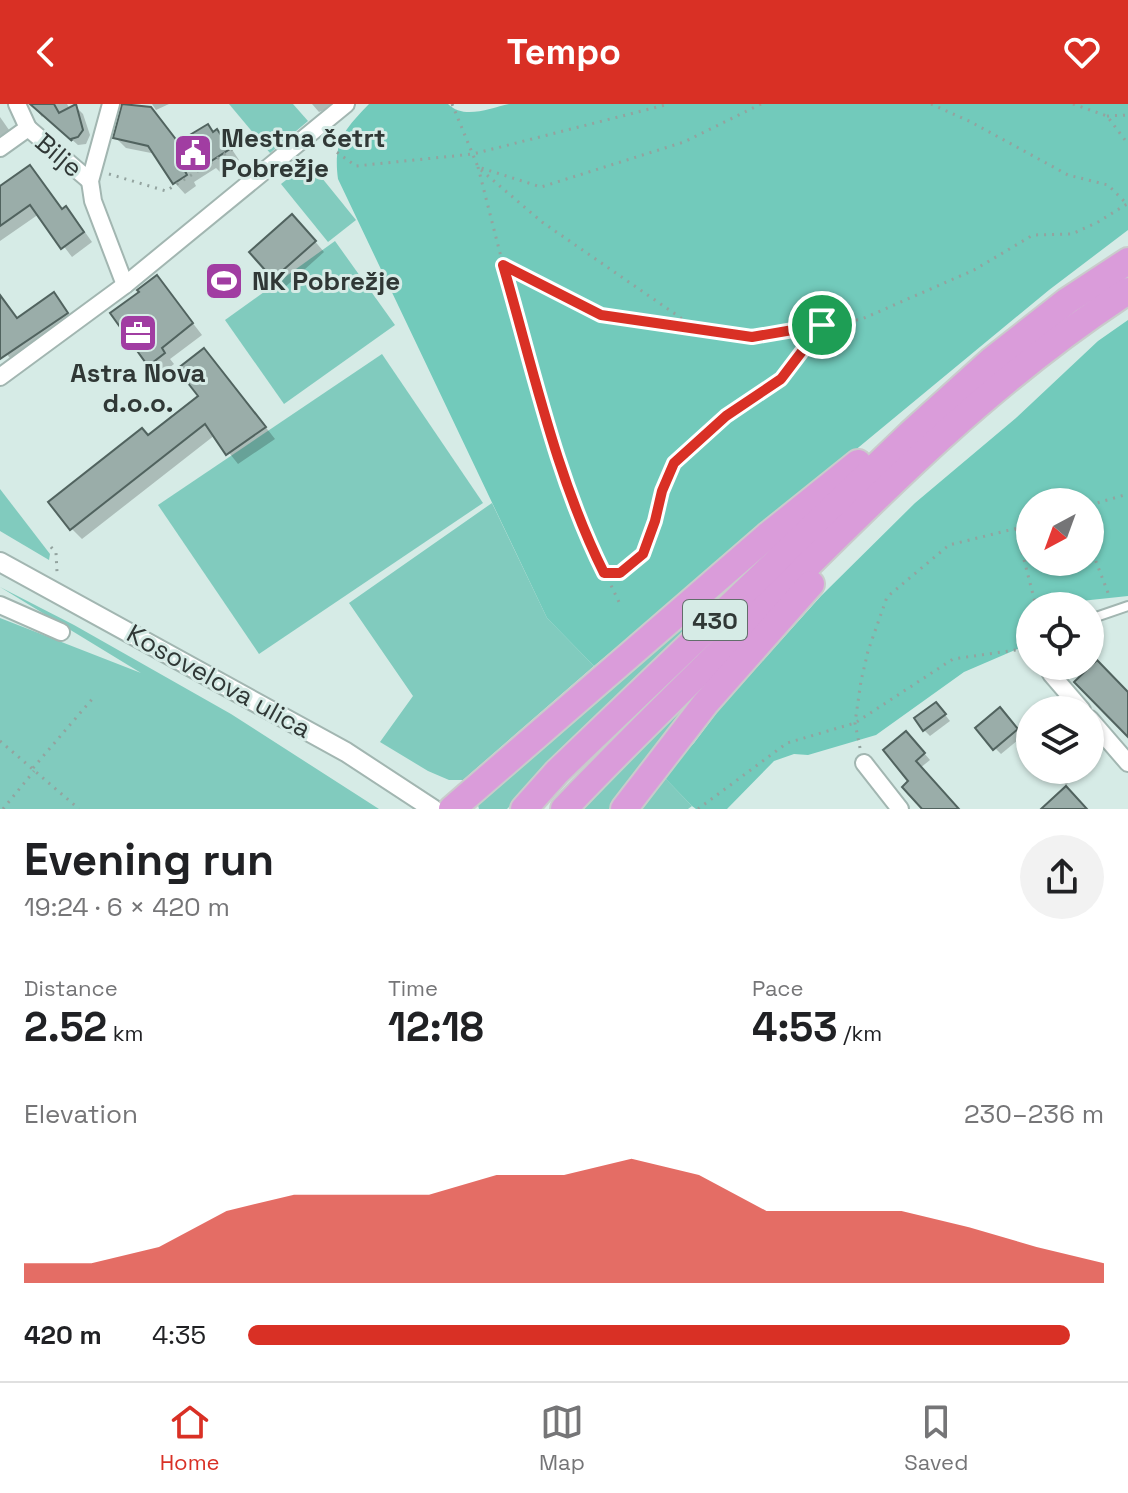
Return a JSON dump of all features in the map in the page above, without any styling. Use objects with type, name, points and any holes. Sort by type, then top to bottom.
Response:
[{"type":"highway","name":"430","points":[[524,809],[557,772],[910,434],[992,360],[1067,301],[1128,261]]},
{"type":"highway","name":"430","points":[[564,809],[831,540],[928,449],[1010,378],[1128,291]]},
{"type":"highway","points":[[452,809],[767,536],[859,462],[910,434]]},
{"type":"highway","points":[[624,809],[705,704],[813,582],[831,540]]},
{"type":"street","name":"Bilje","points":[[17,104],[28,128],[91,176]]},
{"type":"street","points":[[0,377],[125,285],[346,104]]},
{"type":"street","points":[[108,108],[91,176],[93,201],[125,285]]},
{"type":"street","name":"Bilje","points":[[0,148],[28,128]]},
{"type":"street","name":"Kosovelova ulica","points":[[0,562],[346,752],[433,809]]},
{"type":"street","points":[[0,605],[61,632]]},
{"type":"street","points":[[1056,680],[1070,696]]},
{"type":"street","points":[[1104,735],[1128,763]]},
{"type":"street","points":[[864,763],[900,809]]},
{"type":"lane","points":[[1104,615],[1128,606]]},
{"type":"path","points":[[452,104],[478,167],[503,265],[566,477],[593,550],[620,604]]},
{"type":"path","points":[[314,130],[325,144],[356,166],[473,154],[670,104]]},
{"type":"path","points":[[478,167],[541,187],[684,142],[761,104]]},
{"type":"path","points":[[503,265],[601,315],[752,337],[862,319],[974,270],[1033,235],[1072,234],[1128,204],[1108,185],[1068,175],[971,122],[931,104]]},
{"type":"path","points":[[1073,104],[1107,116],[1128,115]]},
{"type":"path","points":[[1107,116],[1128,144]]},
{"type":"path","points":[[91,176],[166,191],[253,136],[274,163]]},
{"type":"path","points":[[478,167],[542,222],[695,328]]},
{"type":"path","points":[[604,573],[620,573],[643,554],[674,463],[726,416],[781,379],[822,325]]},
{"type":"path","points":[[1104,501],[1128,494]]},
{"type":"path","points":[[864,763],[855,723],[868,651],[887,597],[949,545],[1016,529]]},
{"type":"path","points":[[51,547],[56,553],[57,572]]},
{"type":"path","points":[[1101,576],[1115,612]]},
{"type":"path","points":[[698,809],[787,743],[855,723],[953,659],[1016,650]]},
{"type":"path","points":[[3,809],[93,698]]},
{"type":"path","points":[[0,741],[79,809]]},
{"type":"green space","points":[[229,104],[293,104],[308,121],[270,153]]},
{"type":"green space","points":[[369,104],[448,104],[454,109],[469,112],[509,104],[1128,104],[1128,230],[1049,290],[594,666],[547,618],[338,179],[337,155],[342,137]]},
{"type":"green space","points":[[309,162],[356,220],[328,242],[281,184]]},
{"type":"green space","points":[[335,241],[395,325],[284,404],[225,320]]},
{"type":"green space","points":[[1128,320],[1128,596],[1104,599],[1104,592],[1016,592],[1016,650],[964,672],[876,735],[808,755],[794,754],[774,761],[727,809],[696,809],[692,806],[662,775],[694,743],[721,707],[821,596],[915,503],[1016,418],[1098,341]]},
{"type":"green space","points":[[382,354],[483,503],[259,654],[158,505]]},
{"type":"green space","points":[[0,489],[50,554],[49,560],[0,531]]},
{"type":"green space","points":[[834,489],[507,809],[479,809],[476,797]]},
{"type":"green space","points":[[492,503],[547,618],[594,666],[463,780],[449,780],[380,742],[413,696],[349,603]]},
{"type":"green space","points":[[0,587],[231,714],[379,809],[0,809],[0,618],[141,673]]},
{"type":"green space","points":[[750,634],[609,809],[577,809]]},
{"type":"green space","points":[[662,775],[692,806],[688,809],[633,809]]},
{"type":"building","points":[[30,104],[54,104],[59,113],[76,104],[83,130],[72,141]]},
{"type":"building","points":[[122,104],[151,107],[178,142],[208,124],[213,132],[217,129],[230,149],[208,163],[205,158],[185,171],[187,175],[173,184],[148,146],[113,138]]},
{"type":"building","points":[[30,165],[62,209],[66,206],[84,232],[61,249],[30,205],[0,226],[0,186]]},
{"type":"building","points":[[292,214],[316,241],[273,279],[249,252]]},
{"type":"building","points":[[157,275],[193,323],[162,348],[165,353],[148,366],[110,313]]},
{"type":"building","points":[[54,292],[68,313],[0,359],[0,295],[17,318]]},
{"type":"building","points":[[204,348],[266,427],[226,455],[205,424],[70,530],[48,502],[142,428],[148,435],[198,396],[177,369]]},
{"type":"building","points":[[1104,667],[1128,692],[1128,737],[1104,713],[1104,696],[1088,696],[1074,682],[1104,680]]},
{"type":"building","points":[[936,702],[946,714],[923,731],[914,718]]},
{"type":"building","points":[[1000,707],[1016,731],[993,750],[975,728]]},
{"type":"building","points":[[906,731],[925,753],[916,761],[959,809],[922,809],[902,787],[908,781],[883,750]]},
{"type":"building","points":[[1066,786],[1087,809],[1041,809]]},
{"type":"place","name":"Mestna četrt Pobrežje","points":[[193,153]]},
{"type":"place","name":"NK Pobrežje","points":[[224,281]]},
{"type":"place","name":"Astra Nova d.o.o.","points":[[138,333]]},
{"type":"route","points":[[503,265],[601,315],[752,337],[822,325],[781,379],[726,416],[674,463],[643,554],[620,573],[604,573],[566,477],[503,265]]}]
